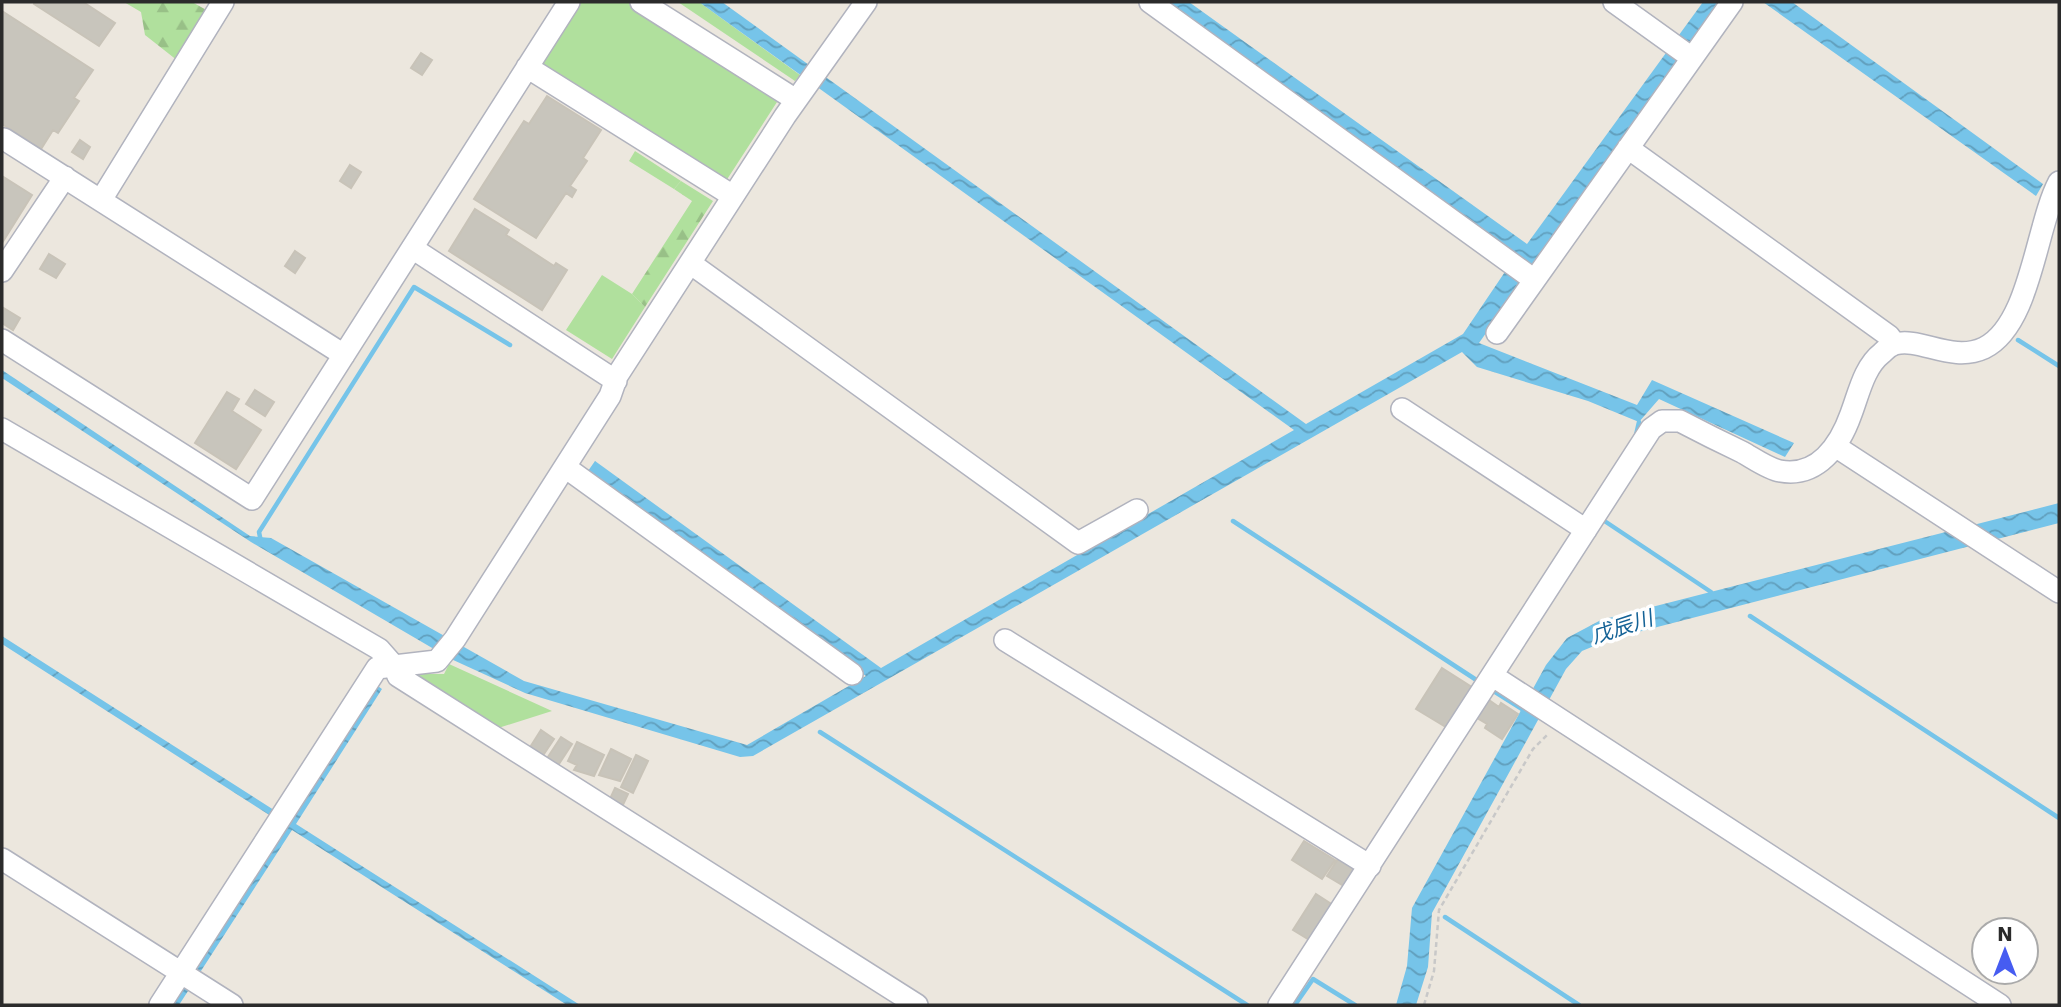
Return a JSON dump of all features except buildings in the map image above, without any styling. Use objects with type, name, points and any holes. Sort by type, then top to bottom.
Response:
[{"type":"street","points":[[101,200],[223,2]]},
{"type":"street","points":[[2,340],[252,499],[569,2]]},
{"type":"street","points":[[641,2],[807,83]]},
{"type":"street","points":[[160,1005],[188,977],[280,818],[377,667],[438,661],[455,639],[610,396],[617,379],[690,262],[807,83],[866,2]]},
{"type":"street","points":[[1150,2],[1533,279]]},
{"type":"street","points":[[1614,2],[1692,58]]},
{"type":"street","points":[[1497,332],[1732,2]]},
{"type":"street","points":[[527,67],[733,196]]},
{"type":"street","points":[[4,139],[344,355]]},
{"type":"street","points":[[1628,148],[1889,336],[1895,344]]},
{"type":"street","points":[[2,271],[65,177]]},
{"type":"street","points":[[1279,1005],[1651,429],[1662,422],[1680,422],[1779,471],[1804,470],[1821,462],[1835,446],[1849,420],[1867,372],[1880,354],[1895,344],[1911,344],[1948,352],[1975,352],[1995,342],[2010,321],[2030,274],[2059,183]]},
{"type":"street","points":[[412,248],[617,379]]},
{"type":"street","points":[[690,262],[1077,543],[1137,510]]},
{"type":"street","points":[[1402,409],[1586,530]]},
{"type":"street","points":[[2,429],[379,649],[394,666],[398,676],[917,1005]]},
{"type":"street","points":[[1835,446],[2059,592]]},
{"type":"street","points":[[565,467],[852,674]]},
{"type":"street","points":[[1005,640],[1370,866]]},
{"type":"street","points":[[1488,683],[1522,695],[2000,1005]]},
{"type":"street","points":[[2,859],[232,1005]]},
{"type":"path","points":[[1424,1005],[1434,971],[1439,910],[1533,749],[1556,718]]},
{"type":"green space","points":[[124,2],[192,2],[210,12],[178,61],[145,35],[141,12]]},
{"type":"green space","points":[[581,2],[633,2],[777,102],[726,181],[541,64]]},
{"type":"green space","points":[[678,2],[699,2],[800,75],[795,81]]},
{"type":"green space","points":[[635,151],[681,181],[674,189],[629,161]]},
{"type":"green space","points":[[681,181],[713,201],[645,307],[632,294],[692,201],[674,189]]},
{"type":"green space","points":[[602,275],[632,294],[645,307],[612,359],[566,330]]},
{"type":"green space","points":[[449,664],[552,711],[495,729],[418,682],[419,674],[444,674]]},
{"type":"water","points":[[699,2],[722,2],[1306,424],[1463,334],[1515,257],[1161,2],[1189,2],[1527,244],[1703,2],[1720,2],[1479,343],[1637,405],[1652,380],[1794,443],[1785,457],[1659,399],[1639,422],[1588,401],[1477,367],[1462,352],[753,756],[740,757],[525,693],[451,659],[251,542],[2,378],[2,370],[250,536],[271,538],[524,681],[747,745],[866,676],[588,471],[595,461],[881,668],[1294,430]]},
{"type":"water","points":[[1763,2],[1792,2],[2043,184],[2036,196]]},
{"type":"water","name":"戊辰川","points":[[2059,503],[2059,523],[1611,639],[1582,651],[1566,669],[1432,913],[1428,967],[1416,1005],[1396,1005],[1407,966],[1412,908],[1546,665],[1567,638],[1601,620]]},
{"type":"water","points":[[2,636],[288,819],[375,684],[382,689],[296,824],[580,1005],[567,1005],[292,830],[179,1005],[169,1005],[285,825],[2,644]]},
{"type":"waterway","points":[[261,542],[259,532],[414,287],[510,345]]},
{"type":"waterway","points":[[2018,340],[2059,366]]},
{"type":"waterway","points":[[1636,435],[1639,422]]},
{"type":"waterway","points":[[1233,521],[1481,683]]},
{"type":"waterway","points":[[1606,522],[1711,592]]},
{"type":"waterway","points":[[1750,616],[2059,818]]},
{"type":"waterway","points":[[1492,690],[1524,713]]},
{"type":"waterway","points":[[820,732],[1247,1005]]},
{"type":"waterway","points":[[1445,917],[1579,1005]]},
{"type":"waterway","points":[[1295,1005],[1313,979],[1355,1005]]}]
